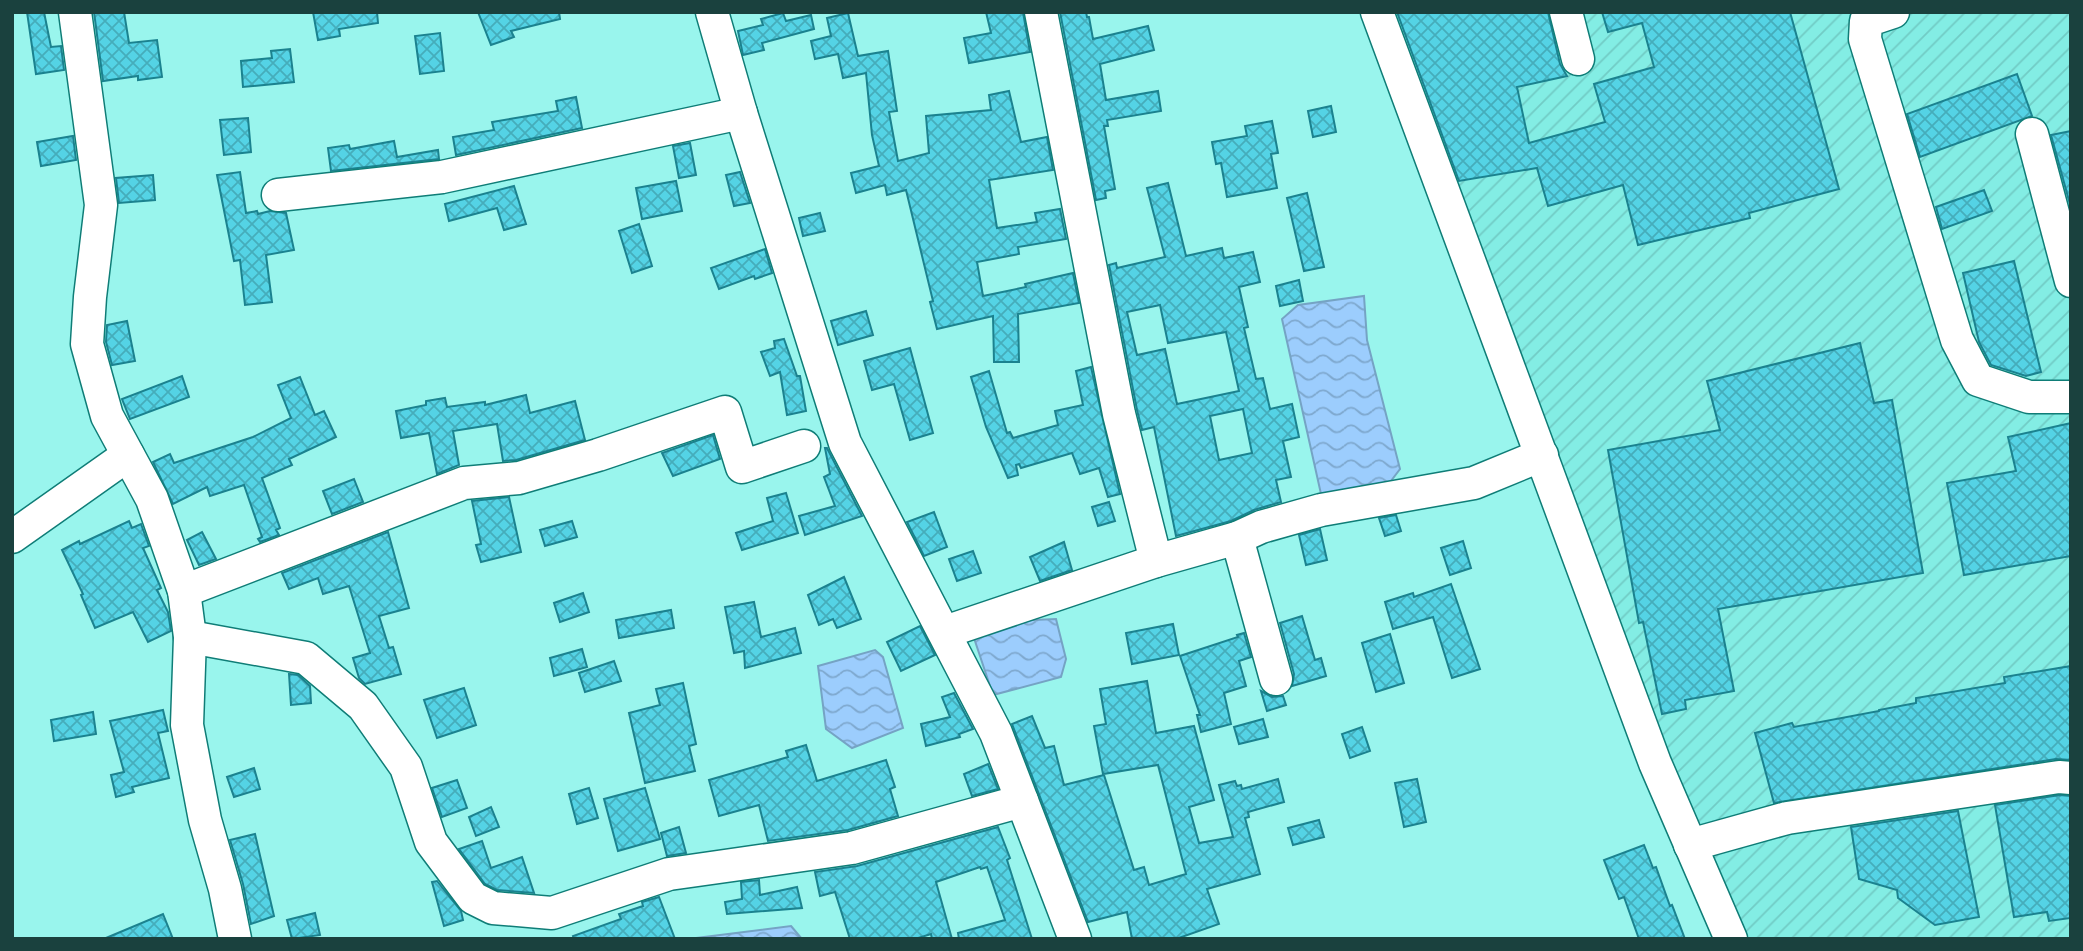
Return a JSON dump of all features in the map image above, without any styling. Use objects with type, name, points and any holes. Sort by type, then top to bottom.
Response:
[{"type":"street","points":[[75,12],[101,205],[87,344],[107,416],[152,499],[184,591],[190,637],[187,725],[205,820],[225,889],[235,939]]},
{"type":"street","points":[[712,12],[845,443],[996,733],[1075,939]]},
{"type":"street","points":[[1041,12],[1119,414],[1156,561]]},
{"type":"street","points":[[1377,12],[1656,763],[1731,939]]},
{"type":"street","points":[[1566,12],[1578,59]]},
{"type":"street","points":[[1893,12],[1866,22],[1865,39],[1957,340],[1978,380],[2029,397],[2071,397]]},
{"type":"street","points":[[278,195],[442,177],[741,113]]},
{"type":"street","points":[[2032,134],[2071,281]]},
{"type":"street","points":[[184,591],[464,483],[519,478],[725,412],[741,467],[804,446]]},
{"type":"street","points":[[12,537],[128,455]]},
{"type":"street","points":[[945,632],[1156,561],[1237,538],[1261,527],[1321,510],[1474,483],[1542,455]]},
{"type":"street","points":[[1237,538],[1276,679]]},
{"type":"street","points":[[190,637],[306,659],[363,706],[406,767],[431,842],[473,898],[493,908],[552,913],[669,874],[852,848],[1022,801]]},
{"type":"street","points":[[1690,845],[1787,818],[2060,777],[2071,778]]},
{"type":"shaded area","points":[[1380,12],[2071,12],[2071,939],[1718,939]]},
{"type":"water","points":[[1364,296],[1367,340],[1400,469],[1384,490],[1321,494],[1282,319],[1298,305]]},
{"type":"water","points":[[1056,619],[1066,659],[1061,677],[993,695],[974,638],[1007,621]]},
{"type":"water","points":[[875,650],[883,657],[903,728],[852,748],[826,729],[818,666]]},
{"type":"water","points":[[791,926],[802,939],[688,939]]},
{"type":"building","points":[[27,12],[44,12],[51,47],[61,46],[64,70],[36,74]]},
{"type":"building","points":[[94,12],[124,12],[129,43],[157,40],[162,77],[138,80],[138,76],[103,81]]},
{"type":"building","points":[[313,12],[377,12],[378,23],[339,29],[340,36],[318,40]]},
{"type":"building","points":[[478,12],[559,12],[560,19],[511,31],[514,37],[491,45]]},
{"type":"building","points":[[986,12],[1023,12],[1030,52],[969,63],[964,38],[991,33]]},
{"type":"building","points":[[1060,12],[1086,12],[1093,39],[1148,26],[1154,50],[1100,64],[1106,100],[1158,91],[1161,111],[1107,120],[1108,126],[1104,126],[1115,189],[1105,191],[1106,198],[1096,200]]},
{"type":"building","points":[[1397,12],[1548,12],[1560,64],[1567,76],[1517,87],[1529,143],[1605,122],[1594,84],[1654,67],[1642,23],[1608,32],[1602,12],[1790,12],[1839,189],[1749,213],[1750,218],[1638,245],[1623,185],[1548,206],[1537,168],[1459,181]]},
{"type":"building","points":[[783,13],[786,21],[811,15],[814,29],[762,43],[764,50],[743,55],[738,31],[763,25],[761,19]]},
{"type":"building","points":[[848,13],[858,56],[888,51],[897,111],[889,112],[898,161],[929,153],[926,116],[991,110],[989,95],[1009,91],[1021,142],[1047,137],[1053,170],[989,180],[997,228],[1037,222],[1035,213],[1060,209],[1066,239],[1018,247],[1019,254],[977,262],[983,296],[1073,273],[1079,303],[1018,314],[1019,362],[994,362],[993,316],[937,329],[930,302],[933,301],[906,190],[887,195],[885,185],[856,193],[851,173],[879,166],[872,135],[866,73],[843,78],[838,54],[815,59],[811,41],[831,36],[827,18]]},
{"type":"building","points":[[440,33],[444,71],[420,74],[415,36]]},
{"type":"building","points":[[290,49],[294,82],[243,87],[241,61],[272,58],[271,51]]},
{"type":"building","points":[[2017,74],[2032,116],[1920,157],[1907,114]]},
{"type":"building","points":[[576,97],[582,128],[456,155],[453,137],[494,130],[492,122],[558,111],[556,101]]},
{"type":"building","points":[[1331,106],[1336,132],[1313,137],[1308,111]]},
{"type":"building","points":[[248,118],[251,152],[224,155],[220,120]]},
{"type":"building","points":[[1272,121],[1278,153],[1271,154],[1277,188],[1227,197],[1221,163],[1216,164],[1212,142],[1247,136],[1245,126]]},
{"type":"building","points":[[2071,131],[2071,208],[2051,135]]},
{"type":"building","points":[[73,136],[76,160],[41,166],[37,142]]},
{"type":"building","points":[[394,141],[397,157],[438,150],[439,159],[331,171],[328,148],[349,145],[350,149]]},
{"type":"building","points":[[690,143],[696,175],[679,178],[673,146]]},
{"type":"building","points":[[240,172],[246,213],[286,213],[294,250],[266,255],[272,302],[245,305],[240,260],[234,261],[217,175]]},
{"type":"building","points":[[740,172],[750,203],[734,206],[726,175]]},
{"type":"building","points":[[153,175],[155,200],[119,203],[116,178]]},
{"type":"building","points":[[676,181],[682,211],[642,219],[636,188]]},
{"type":"building","points":[[1168,183],[1186,256],[1222,248],[1224,258],[1253,252],[1260,282],[1239,287],[1248,327],[1244,328],[1256,379],[1263,378],[1270,409],[1292,404],[1299,437],[1283,441],[1291,477],[1276,480],[1281,502],[1254,510],[1231,521],[1176,536],[1154,427],[1142,430],[1137,410],[1109,265],[1116,263],[1117,268],[1165,257],[1147,188]],"holes":[[[1160,305],[1168,343],[1226,332],[1239,391],[1177,404],[1165,349],[1137,355],[1127,312]],[[1243,409],[1252,453],[1219,460],[1210,416]]]},
{"type":"building","points":[[514,186],[526,224],[504,230],[497,208],[449,221],[445,204]]},
{"type":"building","points":[[1984,190],[1992,211],[1942,229],[1936,207]]},
{"type":"building","points":[[1307,193],[1324,267],[1304,271],[1287,198]]},
{"type":"building","points":[[820,213],[825,231],[803,236],[799,218]]},
{"type":"building","points":[[639,224],[652,266],[632,273],[619,231]]},
{"type":"building","points":[[765,249],[772,273],[755,279],[754,276],[719,289],[711,268]]},
{"type":"building","points":[[2014,261],[2041,372],[2026,376],[1991,365],[1979,342],[1963,273]]},
{"type":"building","points":[[1299,280],[1303,301],[1280,306],[1276,286]]},
{"type":"building","points":[[866,311],[873,335],[838,345],[831,321]]},
{"type":"building","points":[[127,321],[135,361],[112,365],[106,342],[107,325]]},
{"type":"building","points":[[784,339],[797,376],[800,376],[806,411],[787,415],[780,372],[770,376],[761,352],[775,348],[774,341]]},
{"type":"building","points":[[1860,343],[1874,403],[1892,400],[1923,573],[1718,609],[1734,691],[1685,700],[1686,709],[1662,714],[1643,622],[1639,623],[1608,450],[1720,430],[1707,381]]},
{"type":"building","points":[[910,348],[933,433],[910,440],[894,384],[872,390],[864,361]]},
{"type":"building","points":[[1091,367],[1120,494],[1108,497],[1099,468],[1080,474],[1072,453],[1021,468],[1019,464],[1016,465],[1018,475],[1008,478],[986,427],[971,377],[989,371],[1007,433],[1010,432],[1013,438],[1058,425],[1055,411],[1083,405],[1076,371]]},
{"type":"building","points":[[182,376],[189,397],[130,419],[122,399]]},
{"type":"building","points":[[300,377],[315,415],[324,411],[336,437],[289,459],[292,465],[262,478],[280,528],[276,530],[279,535],[260,542],[258,539],[262,537],[244,485],[210,496],[207,487],[173,504],[153,462],[170,454],[174,463],[253,437],[291,418],[278,385]]},
{"type":"building","points":[[526,395],[530,413],[575,401],[585,440],[516,460],[503,461],[497,424],[453,431],[459,465],[437,474],[429,433],[401,438],[396,411],[445,398],[447,407],[485,402],[485,405]]},
{"type":"building","points":[[2071,423],[2071,556],[1964,575],[1947,483],[2016,471],[2008,437]]},
{"type":"building","points":[[713,435],[720,459],[673,476],[662,453]]},
{"type":"building","points":[[825,448],[862,516],[805,535],[799,516],[835,506],[824,477],[830,474]]},
{"type":"building","points":[[354,479],[363,502],[332,514],[323,491]]},
{"type":"building","points":[[786,493],[798,533],[742,550],[736,533],[773,521],[767,498]]},
{"type":"building","points":[[509,497],[521,552],[481,562],[476,545],[481,544],[472,501]]},
{"type":"building","points":[[1109,502],[1115,521],[1098,526],[1092,507]]},
{"type":"building","points":[[934,512],[947,547],[924,556],[907,522]]},
{"type":"building","points":[[1396,515],[1401,531],[1385,536],[1379,518]]},
{"type":"building","points":[[129,521],[132,528],[141,524],[149,546],[143,548],[161,588],[157,590],[168,612],[171,631],[148,642],[133,612],[95,628],[81,595],[83,594],[62,550]]},
{"type":"building","points":[[572,521],[577,537],[545,546],[540,530]]},
{"type":"building","points":[[1320,529],[1327,560],[1306,565],[1299,535]]},
{"type":"building","points":[[202,532],[216,559],[199,565],[187,540]]},
{"type":"building","points":[[388,532],[409,608],[379,616],[401,674],[365,684],[359,678],[353,658],[370,653],[349,586],[323,594],[318,578],[289,589],[282,573]]},
{"type":"building","points":[[1463,541],[1471,568],[1450,575],[1441,548]]},
{"type":"building","points":[[1064,542],[1072,570],[1040,581],[1030,557]]},
{"type":"building","points":[[973,551],[981,573],[957,581],[949,559]]},
{"type":"building","points":[[844,577],[861,619],[837,628],[833,619],[819,625],[808,595]]},
{"type":"building","points":[[1451,584],[1480,669],[1452,678],[1433,617],[1393,629],[1385,602],[1413,593],[1414,597]]},
{"type":"building","points":[[583,593],[589,612],[560,622],[554,603]]},
{"type":"building","points":[[754,602],[761,637],[795,628],[801,653],[745,668],[744,651],[734,653],[725,607]]},
{"type":"building","points":[[671,610],[674,628],[619,638],[616,620]]},
{"type":"building","points":[[1302,616],[1315,660],[1321,658],[1326,676],[1292,686],[1294,674],[1280,623]]},
{"type":"building","points":[[1173,624],[1179,655],[1132,664],[1126,633]]},
{"type":"building","points":[[920,626],[935,655],[901,671],[887,642]]},
{"type":"building","points":[[1244,633],[1251,657],[1239,661],[1246,686],[1224,693],[1231,724],[1201,732],[1197,715],[1200,715],[1180,656]]},
{"type":"building","points":[[1390,634],[1404,683],[1376,692],[1362,643]]},
{"type":"building","points":[[582,649],[587,667],[554,676],[550,658]]},
{"type":"building","points":[[614,661],[621,681],[585,692],[579,673]]},
{"type":"building","points":[[2071,666],[2071,760],[2056,759],[1774,803],[1755,733],[1792,723],[1794,727],[1879,711],[1916,703],[1916,698],[2005,683],[2004,677]]},
{"type":"building","points":[[289,674],[298,675],[310,686],[311,703],[291,705]]},
{"type":"building","points":[[1147,681],[1156,733],[1194,726],[1214,800],[1189,807],[1199,843],[1233,837],[1219,785],[1235,781],[1242,789],[1278,779],[1284,802],[1248,812],[1249,817],[1245,818],[1260,874],[1207,889],[1219,924],[1176,939],[1132,939],[1127,912],[1088,922],[1012,724],[1032,716],[1045,748],[1054,746],[1064,785],[1104,775],[1134,870],[1144,867],[1149,885],[1186,874],[1158,765],[1103,774],[1094,726],[1106,724],[1100,689]]},
{"type":"building","points":[[683,683],[696,744],[689,746],[695,771],[645,783],[629,713],[660,705],[656,689]]},
{"type":"building","points":[[464,688],[476,725],[437,738],[424,700]]},
{"type":"building","points":[[1261,691],[1272,697],[1283,696],[1286,705],[1267,711]]},
{"type":"building","points":[[954,693],[973,729],[959,734],[960,737],[926,746],[921,724],[950,717],[942,697]]},
{"type":"building","points":[[163,710],[168,731],[158,733],[169,778],[132,787],[134,792],[116,797],[111,775],[124,772],[110,721]]},
{"type":"building","points":[[93,712],[96,734],[54,741],[51,720]]},
{"type":"building","points":[[1263,719],[1268,737],[1239,744],[1234,727]]},
{"type":"building","points":[[1362,727],[1370,751],[1350,758],[1342,734]]},
{"type":"building","points":[[806,745],[817,781],[886,760],[895,787],[890,789],[898,816],[848,830],[768,841],[759,805],[719,816],[709,780],[788,757],[786,751]]},
{"type":"building","points":[[988,764],[998,789],[972,796],[964,774]]},
{"type":"building","points":[[254,768],[260,789],[234,797],[227,777]]},
{"type":"building","points":[[1417,779],[1426,822],[1404,827],[1395,783]]},
{"type":"building","points":[[457,780],[467,808],[442,817],[432,788]]},
{"type":"building","points":[[589,788],[598,818],[577,824],[569,794]]},
{"type":"building","points":[[645,788],[660,839],[618,851],[604,799]]},
{"type":"building","points":[[2060,795],[2071,796],[2071,918],[2049,921],[2047,912],[2014,917],[1995,805]]},
{"type":"building","points":[[491,807],[499,827],[476,836],[469,817]]},
{"type":"building","points":[[1958,811],[1979,917],[1935,925],[1898,898],[1897,890],[1859,879],[1851,827]]},
{"type":"building","points":[[1319,820],[1324,837],[1293,845],[1288,828]]},
{"type":"building","points":[[679,827],[686,853],[667,856],[661,833]]},
{"type":"building","points":[[998,827],[1010,858],[1007,860],[1032,939],[959,939],[958,933],[1005,920],[987,867],[936,882],[952,939],[932,939],[931,934],[915,939],[850,939],[835,892],[820,896],[815,872],[857,866]]},
{"type":"building","points":[[255,834],[274,916],[251,924],[230,840]]},
{"type":"building","points":[[482,841],[491,868],[522,857],[534,893],[497,890],[485,884],[459,849]]},
{"type":"building","points":[[1644,845],[1653,868],[1656,867],[1685,939],[1639,939],[1624,897],[1619,899],[1604,860]]},
{"type":"building","points":[[759,880],[760,895],[797,887],[802,908],[727,914],[725,902],[742,899],[741,882]]},
{"type":"building","points":[[437,881],[461,911],[463,920],[444,926],[432,882]]},
{"type":"building","points":[[659,897],[675,939],[574,939],[573,936],[621,919],[619,914]]},
{"type":"building","points":[[315,913],[320,935],[292,939],[287,920]]},
{"type":"building","points":[[163,914],[173,939],[106,939],[106,938]]}]
